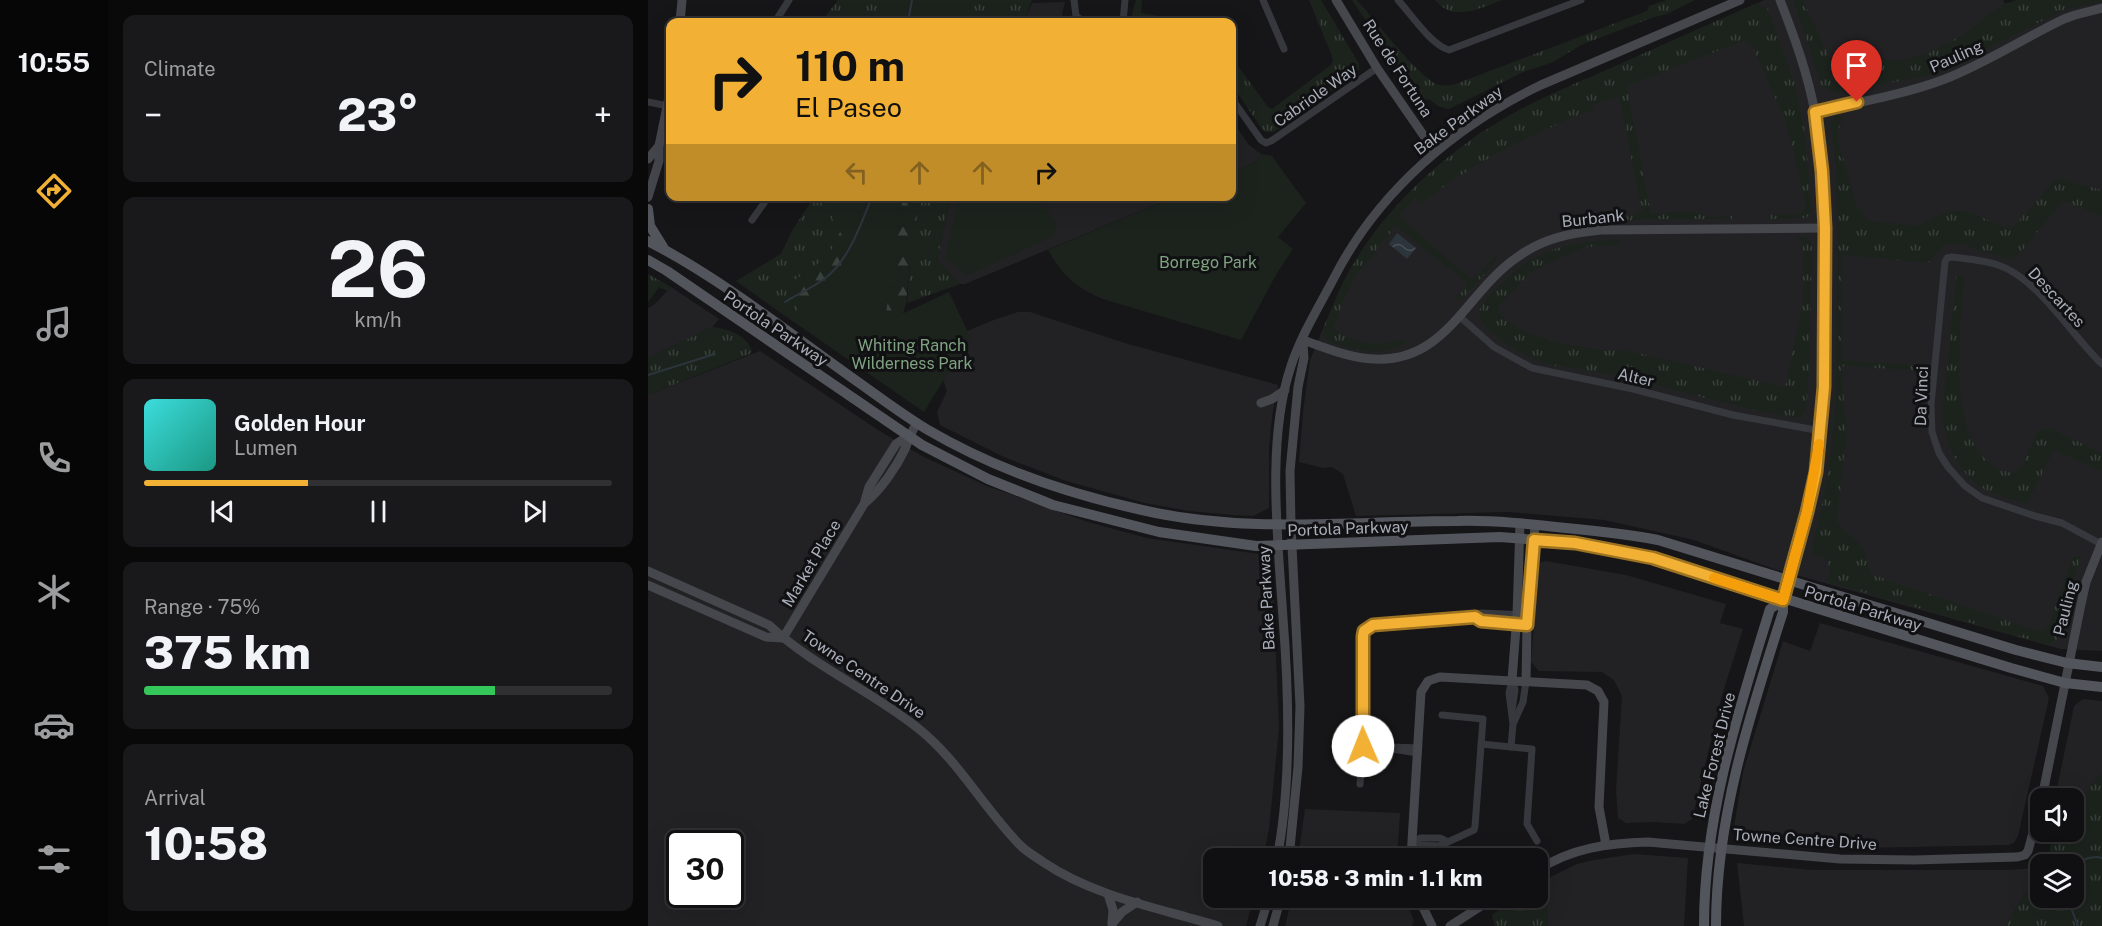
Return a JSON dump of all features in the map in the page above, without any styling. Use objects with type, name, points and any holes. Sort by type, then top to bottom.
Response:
[{"type":"main road","points":[[680,18],[682,0]]},
{"type":"main road","name":"Rue de Fortuna","points":[[1336,0],[1377,68],[1435,152]]},
{"type":"main road","name":"Bake Parkway","points":[[1279,848],[1287,765],[1287,702],[1276,472],[1281,411],[1291,365],[1342,263],[1363,230],[1407,179],[1435,152],[1469,126],[1512,99],[1740,0]]},
{"type":"main road","name":"Lake Forest Drive","points":[[1716,926],[1718,874],[1743,739],[1783,612],[1787,580],[1816,472],[1821,431],[1824,387],[1825,228],[1822,171],[1815,112],[1795,40],[1780,0]]},
{"type":"main road","name":"Pauling","points":[[1815,112],[1943,80],[2064,19],[2102,8]]},
{"type":"main road","points":[[648,197],[659,161],[659,146],[666,115]]},
{"type":"main road","points":[[648,159],[659,146]]},
{"type":"main road","points":[[648,209],[650,226],[664,250]]},
{"type":"main road","name":"Burbank","points":[[1303,340],[1357,358],[1396,358],[1414,353],[1430,344],[1517,256],[1543,242],[1574,232],[1825,228]]},
{"type":"main road","name":"Portola Parkway","points":[[648,241],[746,303],[917,423],[979,456],[1051,485],[1176,517],[1277,526],[1459,520],[1520,523],[1630,534],[1658,540],[2016,650],[2067,663],[2102,667]]},
{"type":"main road","name":"Portola Parkway","points":[[648,260],[922,445],[988,479],[1053,505],[1159,532],[1256,546],[1500,537],[1575,543],[1653,558],[1783,600],[2065,683],[2102,687]]},
{"type":"main road","points":[[648,269],[675,278]]},
{"type":"main road","name":"Bake Parkway","points":[[1290,848],[1298,767],[1300,706],[1290,471],[1298,387],[1304,358],[1303,340]]},
{"type":"main road","points":[[1281,411],[1290,392],[1293,375],[1304,358]]},
{"type":"main road","points":[[1261,403],[1285,390]]},
{"type":"main road","name":"Market Place","points":[[783,638],[864,504],[878,492],[905,449],[908,436],[917,423]]},
{"type":"main road","points":[[1512,680],[1517,619],[1520,523]]},
{"type":"main road","points":[[1526,681],[1535,525]]},
{"type":"main road","name":"Pauling","points":[[2065,683],[2067,663],[2086,582],[2101,543]]},
{"type":"main road","name":"Towne Centre Drive","points":[[648,571],[769,625],[783,638],[921,730],[955,762],[1002,827],[1023,849],[1053,869],[1084,886],[1218,926]]},
{"type":"main road","name":"Towne Centre Drive","points":[[648,585],[766,636],[783,638]]},
{"type":"main road","name":"Lake Forest Drive","points":[[1704,926],[1708,848],[1720,782],[1740,706],[1770,609],[1783,600]]},
{"type":"main road","points":[[1413,848],[1421,692],[1428,681],[1440,676],[1587,685],[1598,691],[1604,702],[1599,807],[1606,845]]},
{"type":"main road","points":[[2044,788],[2065,683]]},
{"type":"main road","points":[[1287,702],[1292,714],[1293,743],[1298,767]]},
{"type":"main road","name":"Towne Centre Drive","points":[[1548,864],[1563,856],[1606,845],[1648,842],[1865,860],[2017,857],[2025,855],[2031,842]]},
{"type":"main road","points":[[1108,894],[1113,910],[1112,924],[1122,912],[1137,902]]},
{"type":"main road","points":[[1260,926],[1266,908]]},
{"type":"main road","points":[[1273,926],[1278,908]]},
{"type":"main road","points":[[1423,908],[1432,926]]},
{"type":"main road","points":[[1450,926],[1478,908]]},
{"type":"street","points":[[778,18],[789,0]]},
{"type":"street","points":[[1074,0],[1074,10],[1078,18]]},
{"type":"street","points":[[1123,18],[1125,0]]},
{"type":"street","points":[[1263,0],[1284,49]]},
{"type":"street","points":[[1398,0],[1420,26],[1449,50],[1581,0]]},
{"type":"street","name":"Cabriole Way","points":[[1236,105],[1256,135],[1266,142],[1285,133],[1377,68]]},
{"type":"street","points":[[648,102],[666,106]]},
{"type":"street","points":[[752,220],[765,201]]},
{"type":"street","name":"Descartes","points":[[1947,258],[1998,265],[2018,274],[2041,296],[2102,364]]},
{"type":"street","name":"Da Vinci","points":[[1947,258],[1931,404],[1932,432],[1940,453],[1948,467],[1965,486],[1982,498],[2062,523],[2101,543]]},
{"type":"street","name":"Alter","points":[[1459,316],[1494,347],[1532,368],[1633,389],[1733,415],[1821,431]]},
{"type":"street","points":[[1360,784],[1363,746],[1364,631],[1373,625],[1475,617],[1481,613],[1528,620]]},
{"type":"street","points":[[1511,747],[1513,724],[1509,693],[1512,680]]},
{"type":"street","points":[[1513,724],[1523,702],[1526,681]]},
{"type":"street","points":[[1414,842],[1420,838],[1440,838],[1446,841],[1474,830],[1483,719],[1442,715]]},
{"type":"street","points":[[1482,744],[1532,749],[1527,824],[1537,841]]},
{"type":"street","points":[[1363,746],[1418,750]]},
{"type":"shaded area","points":[[1764,0],[2003,0],[2020,32],[2068,8],[2102,2],[2102,651],[2061,649],[1774,569],[1694,540],[1604,520],[1508,512],[1356,516],[1343,474],[1332,467],[1323,468],[1299,462],[1310,360],[1348,273],[1384,221],[1402,200],[1456,151],[1480,133],[1521,109]]},
{"type":"shaded area","points":[[1065,2],[1062,14],[1064,18],[1026,18],[1032,3]]},
{"type":"shaded area","points":[[1236,127],[1249,145],[1261,154],[1258,161],[1236,170]]},
{"type":"shaded area","points":[[950,201],[1164,201],[965,284],[960,284],[937,260]]},
{"type":"shaded area","points":[[671,287],[719,319],[712,327],[648,358],[648,308]]},
{"type":"shaded area","points":[[1018,312],[1030,312],[1128,344],[1278,385],[1269,449],[1269,508],[1253,516],[1189,511],[1145,503],[1066,481],[1004,457],[940,425],[937,412],[947,391],[939,367],[960,334]]},
{"type":"shaded area","points":[[760,351],[878,430],[922,456],[987,486],[1088,522],[1147,538],[1259,554],[1272,563],[1279,728],[1265,848],[1203,848],[1203,908],[1251,908],[1246,926],[648,926],[648,395]]},
{"type":"shaded area","points":[[1546,561],[1626,575],[1726,604],[1720,623],[1743,629],[1722,695],[1692,819],[1684,824],[1626,823],[1618,818],[1616,790],[1622,696],[1614,680],[1602,672],[1539,671],[1531,662],[1539,563]]},
{"type":"shaded area","points":[[1820,623],[2043,686],[2049,698],[2018,836],[2014,843],[2008,845],[1859,848],[1745,840],[1734,827],[1743,772],[1783,641],[1810,651]]},
{"type":"shaded area","points":[[2083,699],[2102,701],[2102,775],[2094,781],[2084,797],[2084,788],[2057,788],[2074,706]]},
{"type":"shaded area","points":[[1305,809],[1400,813],[1398,848],[1299,848]]},
{"type":"shaded area","points":[[1634,854],[1688,858],[1684,926],[1548,926],[1548,878],[1577,864]]},
{"type":"shaded area","points":[[1737,863],[1813,870],[2030,869],[2030,885],[2006,926],[1744,926]]},
{"type":"shaded area","points":[[1289,908],[1409,908],[1414,921],[1412,926],[1285,926]]},
{"type":"green space","points":[[838,0],[1032,0],[1025,18],[824,18]]},
{"type":"green space","points":[[892,0],[971,0],[962,18],[881,18]]},
{"type":"green space","points":[[1136,0],[1142,0],[1141,13],[1167,18],[1134,18],[1132,15]]},
{"type":"green space","points":[[1309,0],[1321,0],[1359,64],[1359,70],[1273,132],[1266,132],[1262,129],[1236,91],[1236,63],[1268,107],[1272,109],[1331,65],[1332,56]]},
{"type":"green space","points":[[1352,0],[1357,0],[1397,47],[1431,81],[1439,85],[1453,85],[1647,11],[1649,6],[1667,0],[1695,0],[1667,14],[1581,45],[1553,62],[1523,72],[1449,109],[1438,106],[1429,99],[1420,101]]},
{"type":"green space","points":[[1435,0],[1502,0],[1475,10],[1458,12],[1442,7]]},
{"type":"green space","points":[[1793,0],[1803,0],[1829,57],[1839,67],[1879,60],[1897,61],[1929,53],[1964,34],[2001,5],[2017,0],[2102,0],[2102,2],[2068,8],[1940,72],[1834,93],[1821,85]]},
{"type":"green space","points":[[1757,3],[1768,9],[1795,84],[1805,133],[1812,212],[1806,218],[1769,219],[1769,215],[1801,213],[1806,208],[1783,115],[1750,42],[1743,41],[1627,86],[1651,214],[1695,211],[1703,216],[1733,215],[1732,219],[1644,219],[1624,222],[1620,220],[1620,217],[1631,216],[1642,211],[1619,97],[1594,104],[1595,109],[1548,128],[1483,162],[1421,204],[1415,199],[1399,216],[1471,279],[1476,277],[1497,254],[1496,261],[1462,300],[1455,300],[1468,284],[1396,226],[1377,249],[1378,251],[1356,274],[1334,328],[1337,332],[1357,341],[1383,343],[1403,339],[1407,343],[1385,351],[1373,352],[1343,347],[1324,337],[1322,331],[1338,294],[1364,247],[1401,200],[1446,159],[1495,124],[1521,109]]},
{"type":"green space","points":[[1836,114],[1844,118],[1838,135],[1854,197],[1861,212],[1871,220],[1916,225],[1947,212],[1965,211],[2011,229],[2057,178],[2102,190],[2102,216],[2063,201],[2019,254],[2011,260],[1957,243],[1943,246],[1928,263],[1841,255],[1841,360],[1926,366],[1925,371],[1843,366],[1846,436],[1837,521],[1861,545],[1871,574],[2037,631],[2046,629],[2049,624],[2073,557],[2081,557],[2059,638],[2048,645],[1827,582],[1830,570],[1827,559],[1811,553],[1824,496],[1836,405],[1836,168],[1830,124]]},
{"type":"green space","name":"Borrego Park","points":[[1261,154],[1272,156],[1306,203],[1278,237],[1293,249],[1277,273],[1241,340],[1093,295],[1071,280],[1048,250],[1164,201],[1236,201],[1236,170],[1258,161]]},
{"type":"green space","points":[[811,201],[854,201],[829,257],[792,282],[801,327],[736,281],[781,254],[792,231]]},
{"type":"green space","name":"Whiting Ranch Wilderness Park","points":[[839,201],[902,201],[885,320],[949,292],[970,337],[924,412],[791,320],[838,275],[853,229],[832,219]]},
{"type":"green space","points":[[854,201],[919,201],[906,303],[899,327],[801,327],[792,282],[829,256]]},
{"type":"green space","points":[[919,201],[950,201],[937,260],[960,284],[907,303],[910,263]]},
{"type":"green space","points":[[958,201],[1036,201],[1047,210],[1057,225],[1052,237],[968,275],[945,259]]},
{"type":"green space","points":[[1795,236],[1806,237],[1812,243],[1809,375],[1806,412],[1798,418],[1741,407],[1622,377],[1541,362],[1503,342],[1487,329],[1479,316],[1481,306],[1488,296],[1530,260],[1574,244],[1622,239],[1617,245],[1584,247],[1530,273],[1499,306],[1498,312],[1525,332],[1553,341],[1585,348],[1624,350],[1785,387],[1803,302],[1803,244]]},
{"type":"green space","points":[[648,274],[671,287],[668,291],[659,287],[648,302]]},
{"type":"green space","points":[[1956,276],[1964,276],[1959,358],[1960,390],[1965,419],[1974,444],[1990,463],[2013,473],[2021,468],[2037,432],[2049,428],[2102,453],[2102,471],[2054,450],[2027,504],[1990,492],[1963,470],[1951,449],[1942,414]]},
{"type":"green space","points":[[712,327],[740,336],[749,344],[752,350],[750,354],[648,395],[648,358]]},
{"type":"green space","points":[[2102,775],[2102,926],[2006,926],[2030,885],[2030,908],[2084,908],[2084,854],[2048,854],[2051,842],[2084,842],[2084,797],[2094,781]]},
{"type":"green space","points":[[1502,908],[1546,908],[1548,926],[1495,926],[1492,915]]},
{"type":"water","points":[[1397,233],[1416,248],[1407,259],[1389,244]]},
{"type":"waterway","points":[[909,18],[912,0]]},
{"type":"waterway","points":[[785,302],[819,283],[837,267],[855,238],[870,201]]},
{"type":"waterway","points":[[648,375],[715,354]]},
{"type":"waterway","points":[[2084,860],[2102,858]]},
{"type":"waterway","points":[[2071,908],[2078,926]]},
{"type":"slow traffic","points":[[1714,578],[1783,600],[1807,512],[1816,472],[1819,444]]},
{"type":"route","points":[[1363,746],[1364,631],[1373,625],[1475,617],[1481,621],[1527,625],[1534,540],[1575,543],[1653,558],[1783,600],[1816,472],[1824,387],[1825,228],[1822,171],[1815,112],[1857,102]]}]
